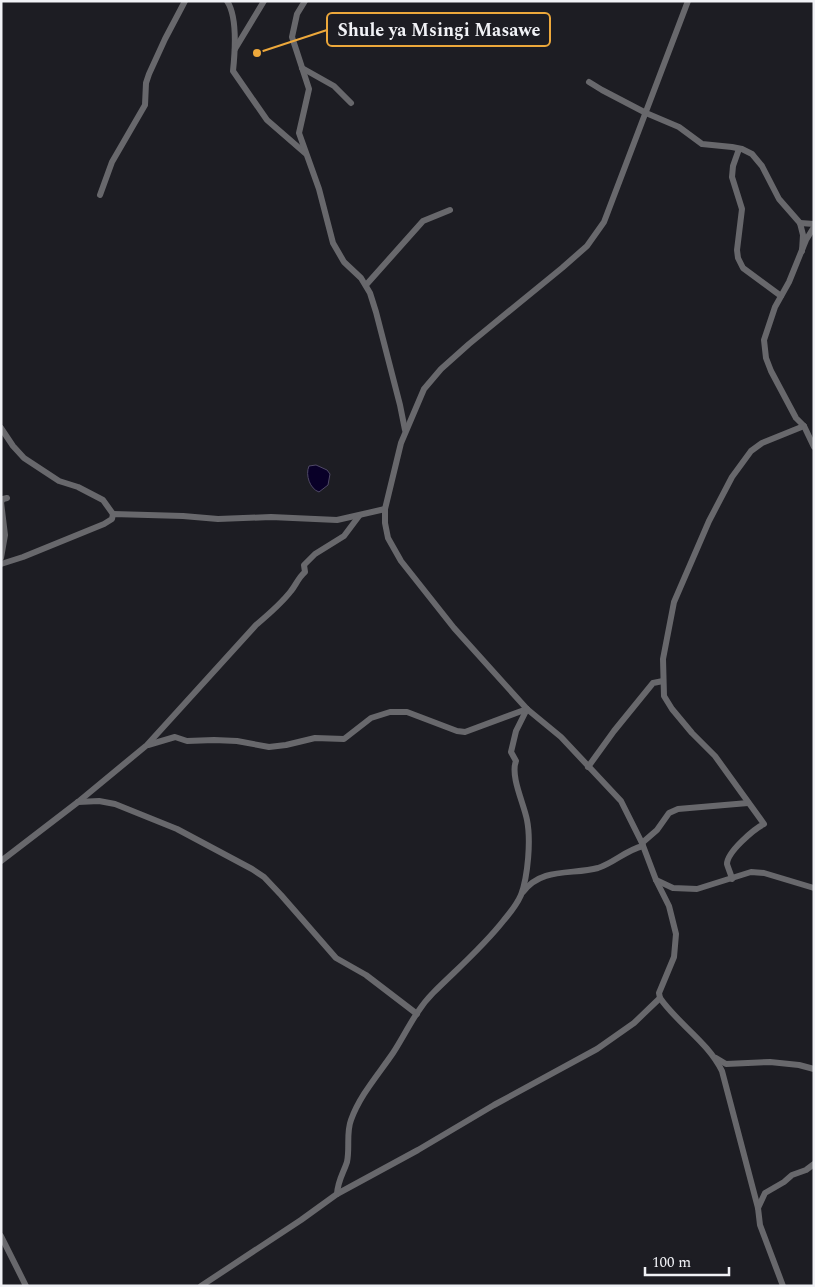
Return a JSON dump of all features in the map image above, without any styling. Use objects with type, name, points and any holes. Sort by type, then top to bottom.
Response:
[{"type":"street","points":[[100,195],[112,162],[145,105],[146,83],[149,74],[165,39],[186,1]]},
{"type":"street","points":[[227,1],[232,8],[236,49],[233,71],[267,120],[306,154]]},
{"type":"street","points":[[236,49],[264,1]]},
{"type":"street","points":[[305,1],[297,14],[292,37],[309,90],[299,133],[318,189],[333,243],[344,262],[366,285],[376,312],[405,431]]},
{"type":"street","points":[[688,1],[610,210],[598,232],[587,246],[562,268],[469,344],[424,389],[405,431],[385,509],[385,523],[388,538],[401,561],[454,628],[527,709],[561,737],[620,801],[642,845],[668,906],[676,934],[674,957],[659,993],[667,1008],[715,1057],[726,1064],[770,1062],[799,1065],[814,1069]]},
{"type":"street","points":[[302,68],[334,86],[351,103]]},
{"type":"street","points":[[589,82],[646,113],[678,127],[702,144],[739,148],[752,154],[757,159],[779,199],[800,223],[803,235],[802,251]]},
{"type":"street","points":[[739,148],[732,177],[742,210],[737,250],[738,258],[743,268],[781,296]]},
{"type":"street","points":[[366,285],[423,221],[450,210]]},
{"type":"street","points":[[800,223],[814,226],[794,272],[775,307],[764,340],[766,358],[771,371],[796,418],[804,426],[814,447]]},
{"type":"street","points":[[732,879],[727,863],[730,855],[747,837],[764,824],[715,756],[692,733],[664,696],[663,659],[674,602],[709,521],[732,477],[751,451],[762,443],[804,426]]},
{"type":"street","points":[[1,428],[24,458],[59,481],[78,487],[103,500],[113,514]]},
{"type":"street","points":[[1,558],[5,535],[1,502],[3,499],[8,498]]},
{"type":"street","points":[[113,514],[218,519],[271,517],[337,520],[385,509]]},
{"type":"street","points":[[1,564],[104,524],[112,519],[113,514]]},
{"type":"street","points":[[1,861],[78,802],[147,745],[256,625],[276,608],[292,590],[298,578],[305,572],[304,565],[315,554],[344,536],[359,516]]},
{"type":"street","points":[[588,768],[614,731],[653,683],[663,681]]},
{"type":"street","points":[[147,745],[175,737],[187,741],[237,741],[269,747],[315,738],[344,739],[371,718],[390,712],[407,712],[457,731],[465,732],[527,709]]},
{"type":"street","points":[[521,895],[526,874],[528,831],[527,819],[517,786],[514,766],[516,761],[511,752],[516,731],[527,709]]},
{"type":"street","points":[[78,802],[98,801],[115,804],[177,829],[252,869],[264,877],[281,894],[336,958],[366,975],[417,1014]]},
{"type":"street","points":[[337,1194],[338,1183],[347,1161],[349,1123],[361,1099],[431,995],[493,934],[527,887],[547,876],[565,871],[584,871],[600,867],[642,845],[669,813],[678,809],[748,803]]},
{"type":"street","points":[[656,880],[673,888],[697,890],[751,872],[814,888]]},
{"type":"street","points":[[201,1286],[337,1194],[597,1049],[634,1023],[660,998]]},
{"type":"street","points":[[715,1057],[722,1071],[758,1208],[760,1225],[783,1286]]},
{"type":"street","points":[[758,1208],[765,1193],[792,1175],[806,1170],[814,1164]]},
{"type":"street","points":[[1,1236],[26,1286]]},
{"type":"shaded area","points":[[316,465],[327,470],[330,474],[328,485],[319,492],[313,488],[308,477],[309,466]]},
{"type":"place","name":"Shule ya Msingi Masawe","points":[[257,53]]}]
